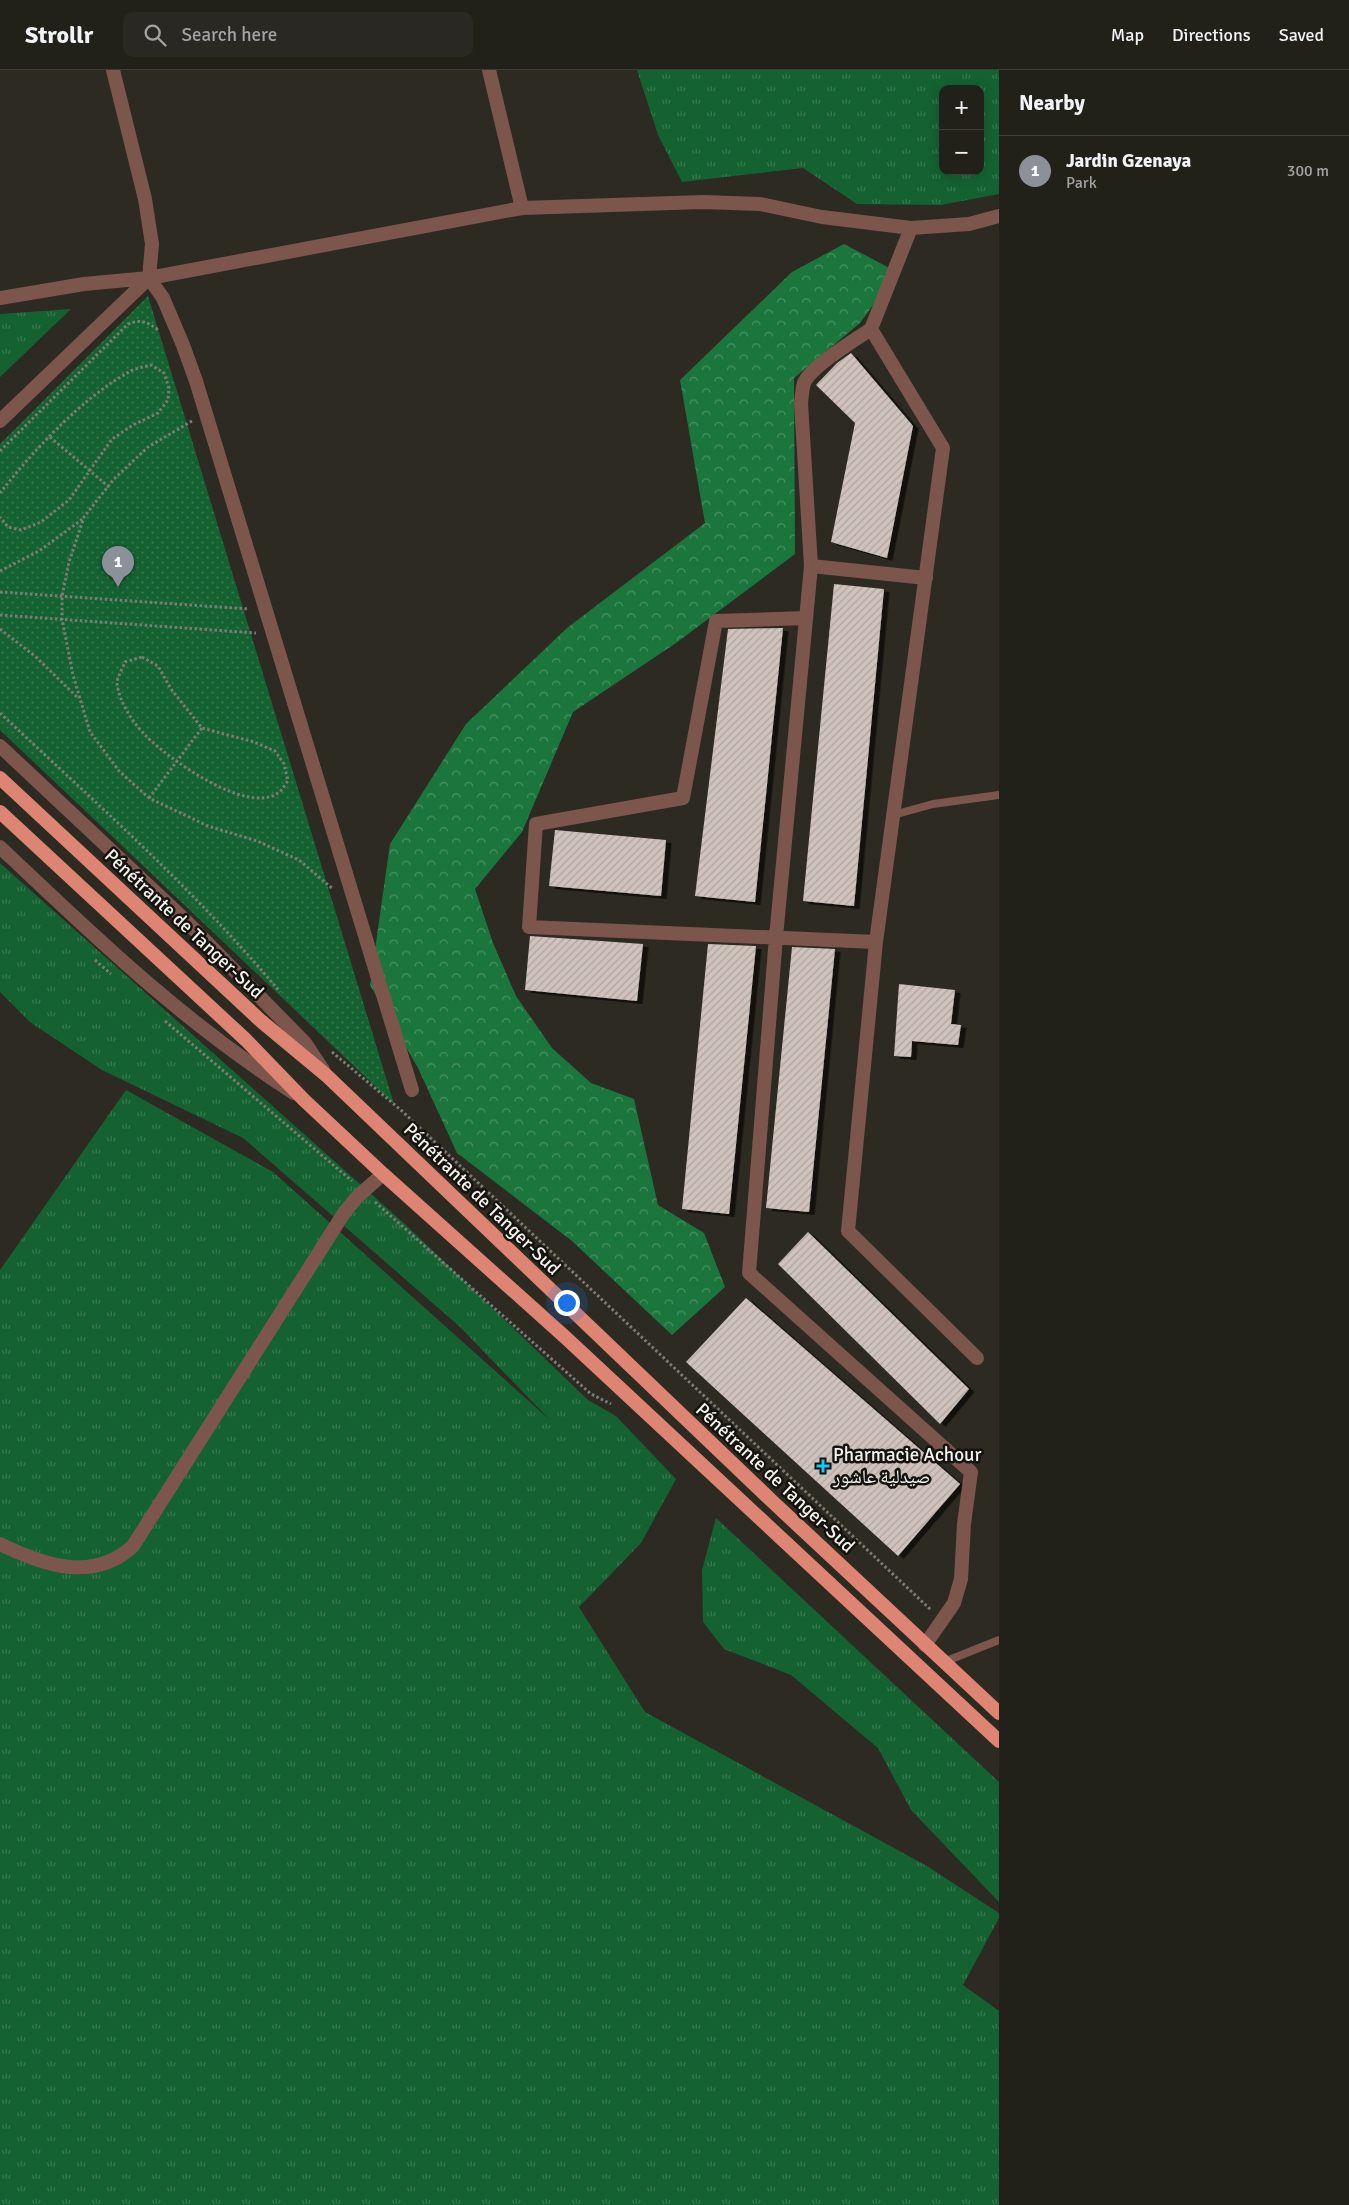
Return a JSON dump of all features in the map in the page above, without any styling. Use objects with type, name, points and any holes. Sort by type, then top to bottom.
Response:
[{"type":"highway","name":"Pénétrante de Tanger-Sud","points":[[0,778],[261,1021],[326,1075],[732,1463],[999,1714]]},
{"type":"highway","points":[[0,812],[239,1034],[304,1100],[383,1174],[565,1337],[640,1409],[999,1741]]},
{"type":"street","points":[[113,70],[145,199],[152,244],[149,278],[163,298],[196,381],[412,1090]]},
{"type":"street","points":[[489,70],[522,208]]},
{"type":"street","points":[[0,298],[84,284],[149,278],[522,208],[703,202],[760,204],[822,217],[911,228],[969,224],[999,216]]},
{"type":"street","points":[[911,228],[871,329],[811,373],[804,384],[802,403],[811,566],[776,938],[749,1272],[971,1472],[964,1524],[961,1579],[954,1604],[924,1645]]},
{"type":"street","points":[[0,421],[149,278]]},
{"type":"street","points":[[871,329],[943,448],[876,942],[848,1230],[977,1358]]},
{"type":"street","points":[[811,566],[926,578]]},
{"type":"street","points":[[806,618],[716,621],[683,798],[536,824],[529,927],[876,942]]},
{"type":"street","points":[[0,746],[184,918],[305,1044],[326,1075]]},
{"type":"street","points":[[0,847],[155,991],[227,1048],[304,1100]]},
{"type":"street","points":[[0,1544],[33,1558],[54,1564],[88,1568],[111,1562],[133,1546],[344,1213],[383,1174]]},
{"type":"lane","points":[[893,815],[934,804],[999,795]]},
{"type":"lane","points":[[944,1662],[999,1640]]},
{"type":"path","points":[[0,451],[128,324],[141,321],[148,322],[162,335]]},
{"type":"path","points":[[0,494],[50,437],[91,398],[130,371],[151,365],[164,373],[169,388],[168,400],[158,412],[112,439],[69,500],[41,522],[21,530],[8,527],[0,517]]},
{"type":"path","points":[[0,571],[39,551],[84,517],[109,487],[148,446],[194,420],[197,429]]},
{"type":"path","points":[[50,437],[109,487]]},
{"type":"path","points":[[84,517],[69,562],[62,596],[62,619],[73,675],[90,732],[119,771],[149,798],[208,826],[257,841],[298,860],[337,892]]},
{"type":"path","points":[[0,592],[256,610]]},
{"type":"path","points":[[0,615],[263,634]]},
{"type":"path","points":[[0,629],[36,657],[80,699]]},
{"type":"path","points":[[142,657],[158,666],[171,689],[202,728],[254,742],[275,751],[284,764],[288,781],[278,793],[262,798],[239,795],[208,782],[178,761],[146,736],[122,703],[117,681],[125,662],[142,657]]},
{"type":"path","points":[[0,713],[172,874],[214,916],[286,999]]},
{"type":"path","points":[[149,798],[202,728]]},
{"type":"path","points":[[94,959],[116,979]]},
{"type":"path","points":[[161,1018],[364,1191],[591,1394],[618,1407],[640,1409]]},
{"type":"path","points":[[327,1048],[402,1110],[942,1621]]},
{"type":"green space","points":[[637,70],[999,70],[999,194],[941,205],[857,204],[803,168],[682,182],[658,135]]},
{"type":"green space","points":[[844,244],[897,272],[860,323],[794,378],[795,554],[676,643],[573,712],[522,832],[475,889],[493,943],[516,996],[552,1048],[591,1083],[634,1099],[658,1205],[704,1233],[725,1287],[672,1335],[572,1241],[457,1153],[418,1068],[370,985],[390,844],[466,724],[567,628],[705,523],[680,380],[792,272]]},
{"type":"green space","points":[[148,296],[394,1104],[0,730],[0,444]]},
{"type":"green space","points":[[71,309],[0,377],[0,314]]},
{"type":"green space","points":[[0,863],[407,1226],[588,1400],[616,1416],[676,1479],[641,1543],[579,1607],[645,1712],[927,1866],[999,1913],[999,1918],[963,1985],[999,2011],[999,2205],[0,2205],[0,1270],[126,1090],[273,1172],[550,1420],[459,1326],[243,1138],[102,1070],[30,1022],[0,992]]},
{"type":"green space","points":[[716,1518],[999,1782],[999,1902],[911,1810],[878,1748],[791,1675],[724,1649],[703,1622],[702,1570]]},
{"type":"building","points":[[851,353],[913,426],[887,558],[831,542],[855,423],[816,385],[837,363]]},
{"type":"building","points":[[834,584],[884,589],[854,906],[803,901]]},
{"type":"building","points":[[783,628],[755,902],[695,896],[728,629]]},
{"type":"building","points":[[555,830],[666,840],[661,896],[549,886]]},
{"type":"building","points":[[530,936],[643,944],[637,1001],[525,990]]},
{"type":"building","points":[[708,944],[756,946],[729,1214],[682,1209]]},
{"type":"building","points":[[792,947],[835,949],[809,1212],[766,1208]]},
{"type":"building","points":[[899,984],[955,990],[951,1024],[961,1025],[958,1045],[912,1041],[911,1057],[894,1056]]},
{"type":"building","points":[[808,1232],[969,1389],[940,1424],[778,1264]]},
{"type":"building","points":[[746,1298],[960,1484],[898,1556],[686,1362]]},
{"type":"place","name":"Jardin Gzenaya","points":[[118,587]]},
{"type":"place","name":"Pharmacie Achour صيدلية عاشور","points":[[823,1466]]}]
